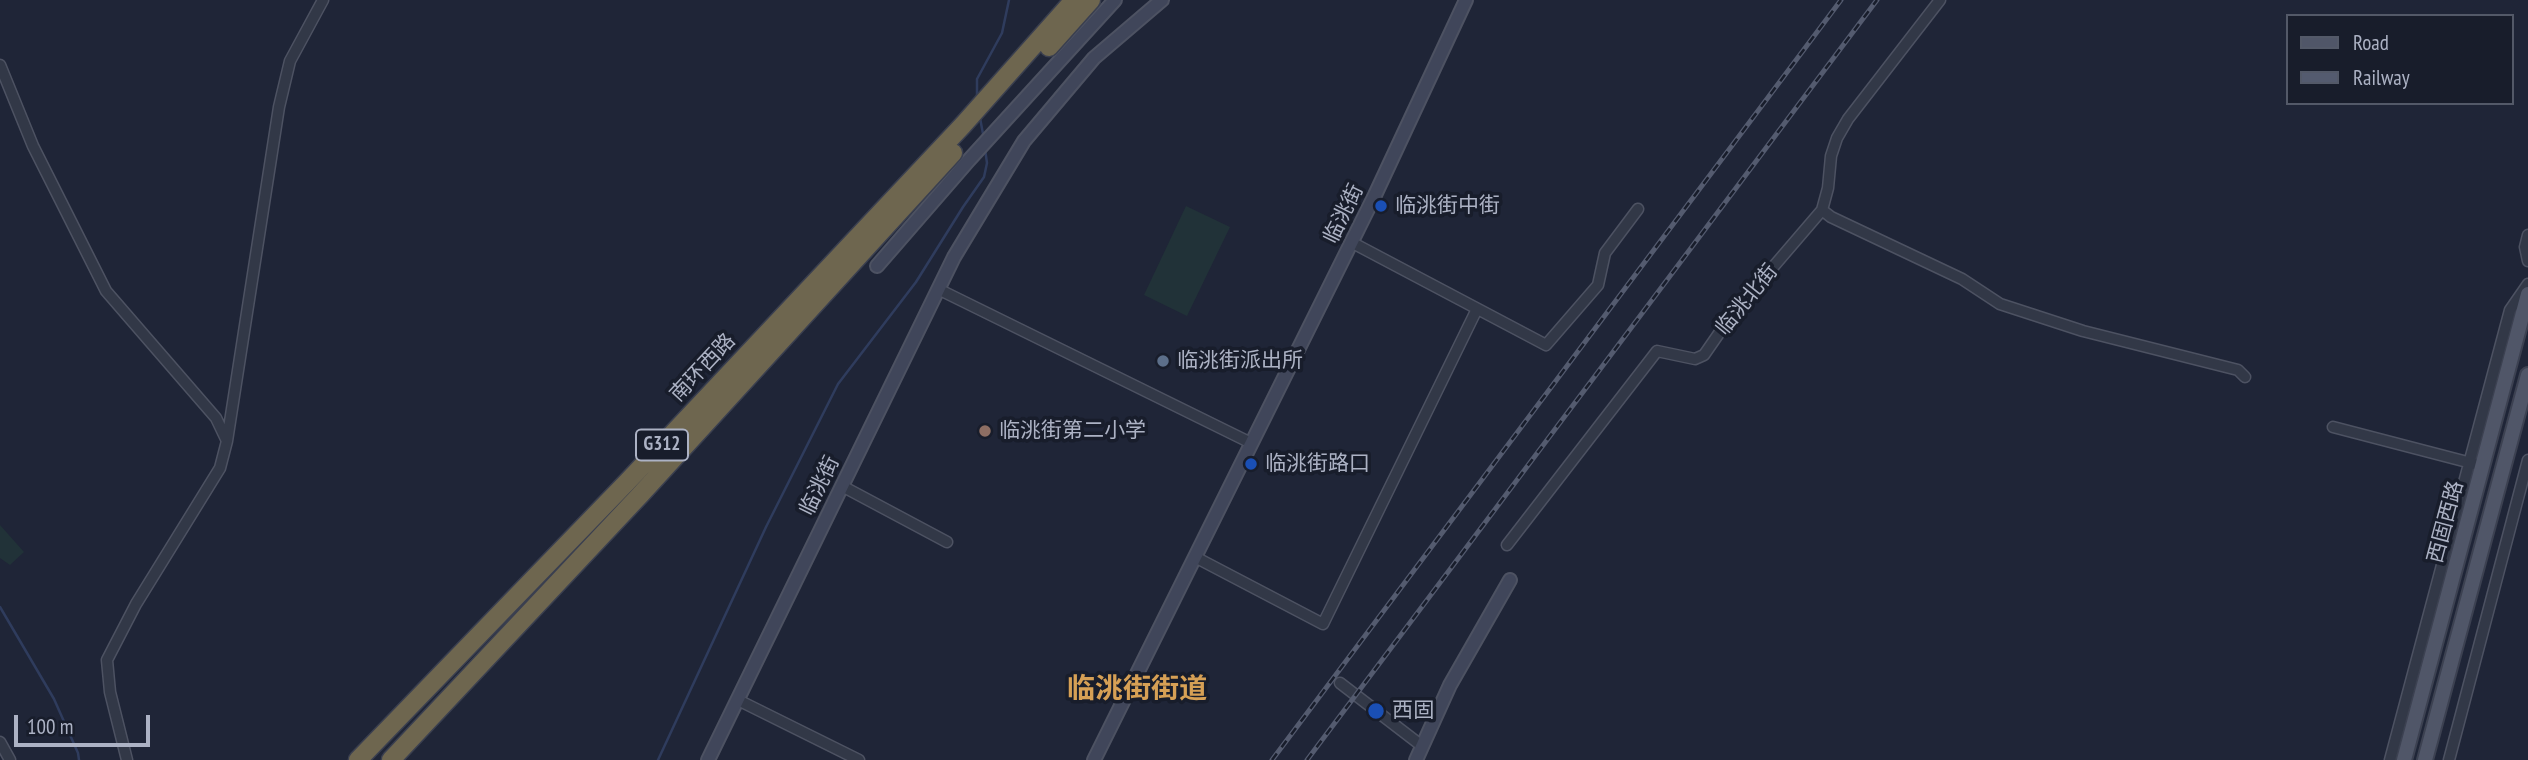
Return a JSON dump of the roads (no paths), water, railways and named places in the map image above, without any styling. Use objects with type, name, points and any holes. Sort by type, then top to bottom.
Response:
[{"type":"highway","name":"南环西路","points":[[965,131],[1074,0]]},
{"type":"highway","name":"南环西路","points":[[391,760],[635,488],[965,131],[1091,0]]},
{"type":"highway","name":"南环西路","points":[[358,760],[635,488]]},
{"type":"main road","name":"西固西路","points":[[2404,760],[2476,464],[2528,294]]},
{"type":"main road","name":"西固西路","points":[[2425,760],[2528,375]]},
{"type":"street","points":[[127,760],[110,692],[107,660],[136,604],[220,468],[227,442],[279,107],[290,61],[323,0]]},
{"type":"street","points":[[877,266],[969,160],[1115,0]]},
{"type":"street","name":"临洮街","points":[[708,760],[954,257],[1024,141],[1094,58],[1162,0]]},
{"type":"street","name":"临洮街","points":[[1094,760],[1351,242],[1466,0]]},
{"type":"street","name":"临洮北街","points":[[1507,545],[1657,351],[1695,359],[1704,355],[1731,316],[1822,209],[1828,188],[1831,156],[1837,138],[1848,119],[1940,0]]},
{"type":"street","points":[[0,65],[33,146],[106,290],[216,418],[227,442]]},
{"type":"street","points":[[1351,242],[1546,345],[1598,285],[1605,253],[1638,209]]},
{"type":"street","points":[[1822,209],[1831,217],[1962,279],[2000,304],[2083,331],[2238,370],[2245,377]]},
{"type":"street","points":[[2528,236],[2525,247],[2528,261]]},
{"type":"street","points":[[2390,760],[2476,464],[2510,310],[2528,284]]},
{"type":"street","points":[[938,289],[1251,443]]},
{"type":"street","points":[[1195,557],[1323,624],[1477,309]]},
{"type":"street","points":[[2333,427],[2476,464]]},
{"type":"street","points":[[2449,760],[2528,460]]},
{"type":"street","points":[[842,486],[947,542]]},
{"type":"street","points":[[1416,760],[1450,685],[1510,580]]},
{"type":"street","points":[[1340,683],[1422,746]]},
{"type":"street","points":[[738,700],[859,760]]},
{"type":"street","points":[[0,742],[10,760]]},
{"type":"waterway","points":[[977,98],[977,79],[1002,33],[1009,0]]},
{"type":"waterway","points":[[980,118],[984,139]]},
{"type":"waterway","points":[[658,760],[766,527],[838,384],[916,282],[984,177],[987,163],[985,149]]},
{"type":"waterway","points":[[0,607],[54,699],[79,760]]},
{"type":"railway","points":[[1272,760],[1841,0]]},
{"type":"railway","points":[[1307,760],[1877,0]]},
{"type":"place","name":"临洮街中街","points":[[1381,206]]},
{"type":"place","name":"临洮街派出所","points":[[1163,361]]},
{"type":"place","name":"临洮街第二小学","points":[[985,431]]},
{"type":"place","name":"临洮街路口","points":[[1251,464]]},
{"type":"place","name":"西固","points":[[1376,711]]},
{"type":"district","name":"临洮街街道","points":[[1137,690]]}]
